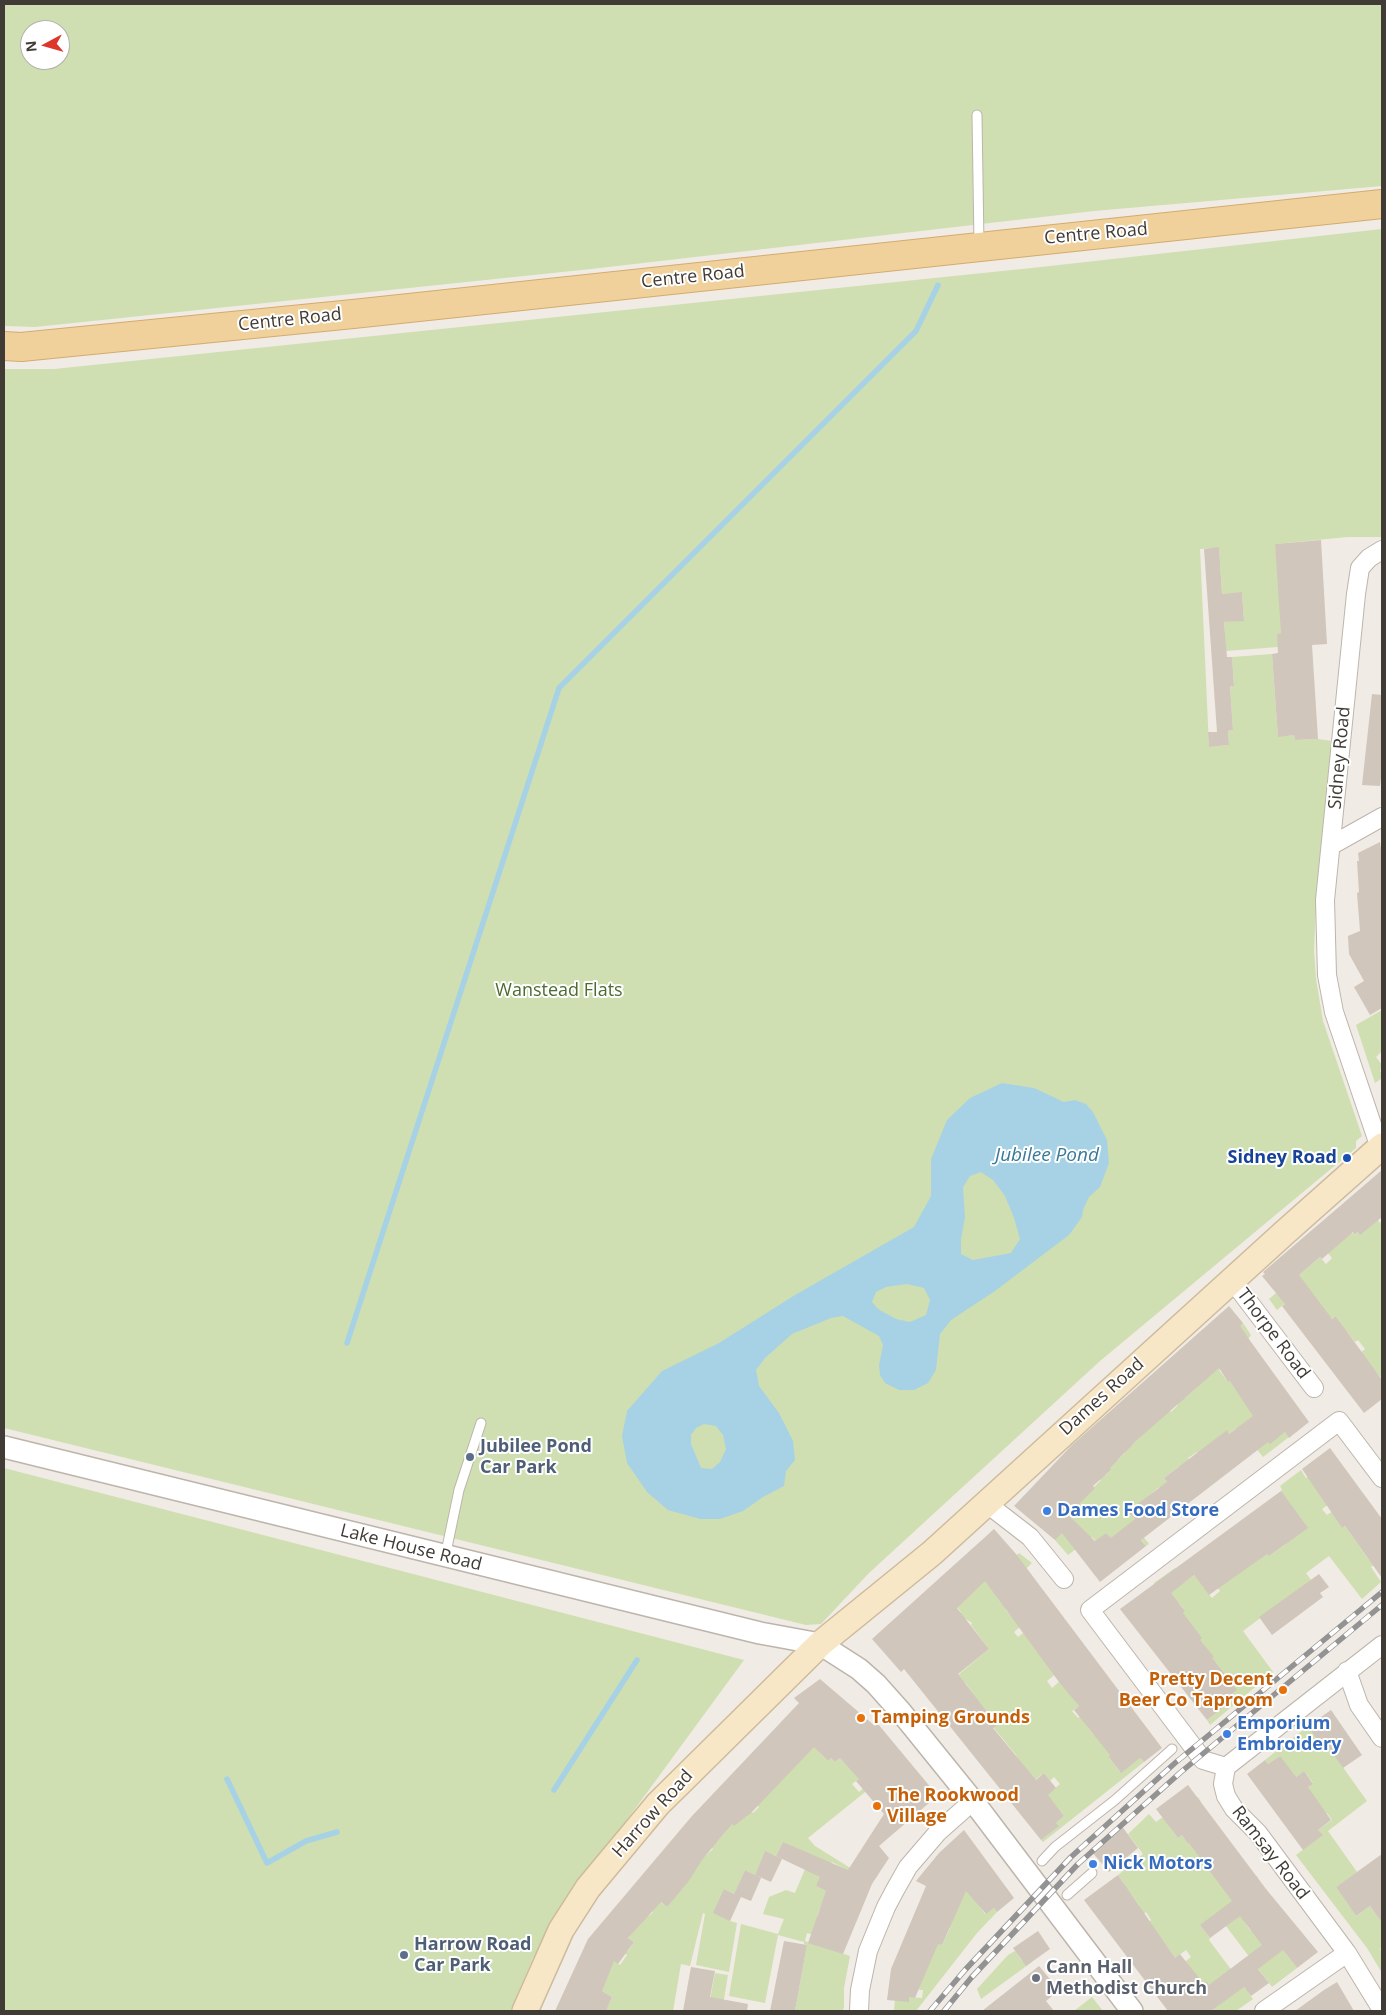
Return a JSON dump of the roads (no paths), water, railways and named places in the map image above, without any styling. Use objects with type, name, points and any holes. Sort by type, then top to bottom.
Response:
[{"type":"main road","name":"Centre Road","points":[[4,346],[21,347],[353,314],[1382,204]]},
{"type":"main road","name":"Dames Road","points":[[820,1644],[932,1552],[1381,1147]]},
{"type":"main road","name":"Harrow Road","points":[[524,2011],[561,1930],[588,1888],[658,1804],[820,1644]]},
{"type":"street","name":"Sidney Road","points":[[1381,1147],[1334,1012],[1327,975],[1325,900],[1360,568],[1369,558],[1382,550]]},
{"type":"street","points":[[1332,845],[1382,817]]},
{"type":"street","name":"Thorpe Road","points":[[1232,1280],[1314,1388]]},
{"type":"street","points":[[1382,1478],[1338,1420],[1090,1610],[1203,1760],[1226,1767],[1382,1645]]},
{"type":"street","name":"Lake House Road","points":[[4,1448],[760,1633],[820,1644]]},
{"type":"street","points":[[986,1503],[1030,1538],[1064,1579]]},
{"type":"street","points":[[820,1644],[859,1669],[876,1684],[901,1712],[973,1801],[1132,2011]]},
{"type":"street","points":[[1347,1671],[1359,1705],[1382,1738]]},
{"type":"street","name":"Ramsay Road","points":[[1226,1767],[1223,1784],[1226,1796],[1234,1809],[1258,1833],[1347,1953],[1382,2010]]},
{"type":"street","points":[[859,2011],[860,1990],[868,1951],[895,1890],[908,1867],[938,1832],[973,1801]]},
{"type":"street","points":[[1264,2011],[1347,1953]]},
{"type":"lane","points":[[977,115],[979,246]]},
{"type":"lane","points":[[445,1557],[459,1490],[481,1423]]},
{"type":"lane","points":[[1042,1861],[1172,1749]]},
{"type":"lane","points":[[1067,1895],[1092,1873]]},
{"type":"water","name":"Jubilee Pond","points":[[1002,1083],[1034,1088],[1064,1102],[1075,1100],[1086,1104],[1093,1112],[1107,1140],[1109,1163],[1100,1187],[1089,1197],[1082,1217],[1069,1235],[995,1291],[951,1320],[940,1334],[936,1370],[928,1383],[914,1390],[899,1390],[885,1383],[880,1375],[879,1365],[883,1345],[879,1336],[843,1316],[831,1318],[792,1334],[765,1358],[756,1370],[759,1386],[779,1413],[793,1441],[795,1460],[786,1471],[784,1486],[763,1497],[743,1511],[720,1519],[700,1519],[668,1510],[647,1492],[627,1463],[622,1436],[627,1411],[662,1371],[719,1343],[795,1295],[914,1227],[931,1196],[931,1159],[947,1120],[970,1098]],"holes":[[[981,1172],[993,1180],[1005,1196],[1020,1239],[1011,1253],[973,1260],[961,1254],[961,1239],[965,1217],[963,1187],[970,1176]],[[907,1284],[924,1288],[930,1300],[926,1315],[910,1322],[896,1319],[878,1309],[872,1302],[876,1292],[886,1287]],[[704,1424],[716,1426],[723,1435],[726,1449],[720,1462],[712,1469],[701,1468],[691,1444],[691,1435],[696,1428]]]},
{"type":"waterway","points":[[347,1343],[559,688],[916,331],[938,285]]},
{"type":"waterway","points":[[554,1790],[637,1660]]},
{"type":"waterway","points":[[227,1779],[267,1863],[306,1841],[337,1832]]},
{"type":"railway","points":[[930,2011],[965,1970],[1071,1857],[1175,1763],[1382,1592]]},
{"type":"railway","points":[[944,2011],[971,1978],[1078,1864],[1181,1772],[1382,1605]]},
{"type":"place","name":"Sidney Road","points":[[1347,1158]]},
{"type":"place","name":"Jubilee Pond Car Park","points":[[470,1457]]},
{"type":"place","name":"Dames Food Store","points":[[1047,1511]]},
{"type":"place","name":"Pretty Decent Beer Co Taproom","points":[[1283,1690]]},
{"type":"place","name":"Tamping Grounds","points":[[861,1718]]},
{"type":"place","name":"Emporium Embroidery","points":[[1227,1734]]},
{"type":"place","name":"The Rookwood Village","points":[[877,1806]]},
{"type":"place","name":"Nick Motors","points":[[1093,1864]]},
{"type":"place","name":"Harrow Road Car Park","points":[[404,1955]]},
{"type":"place","name":"Cann Hall Methodist Church","points":[[1036,1978]]},
{"type":"park label","name":"Wanstead Flats","points":[[559,991]]}]
